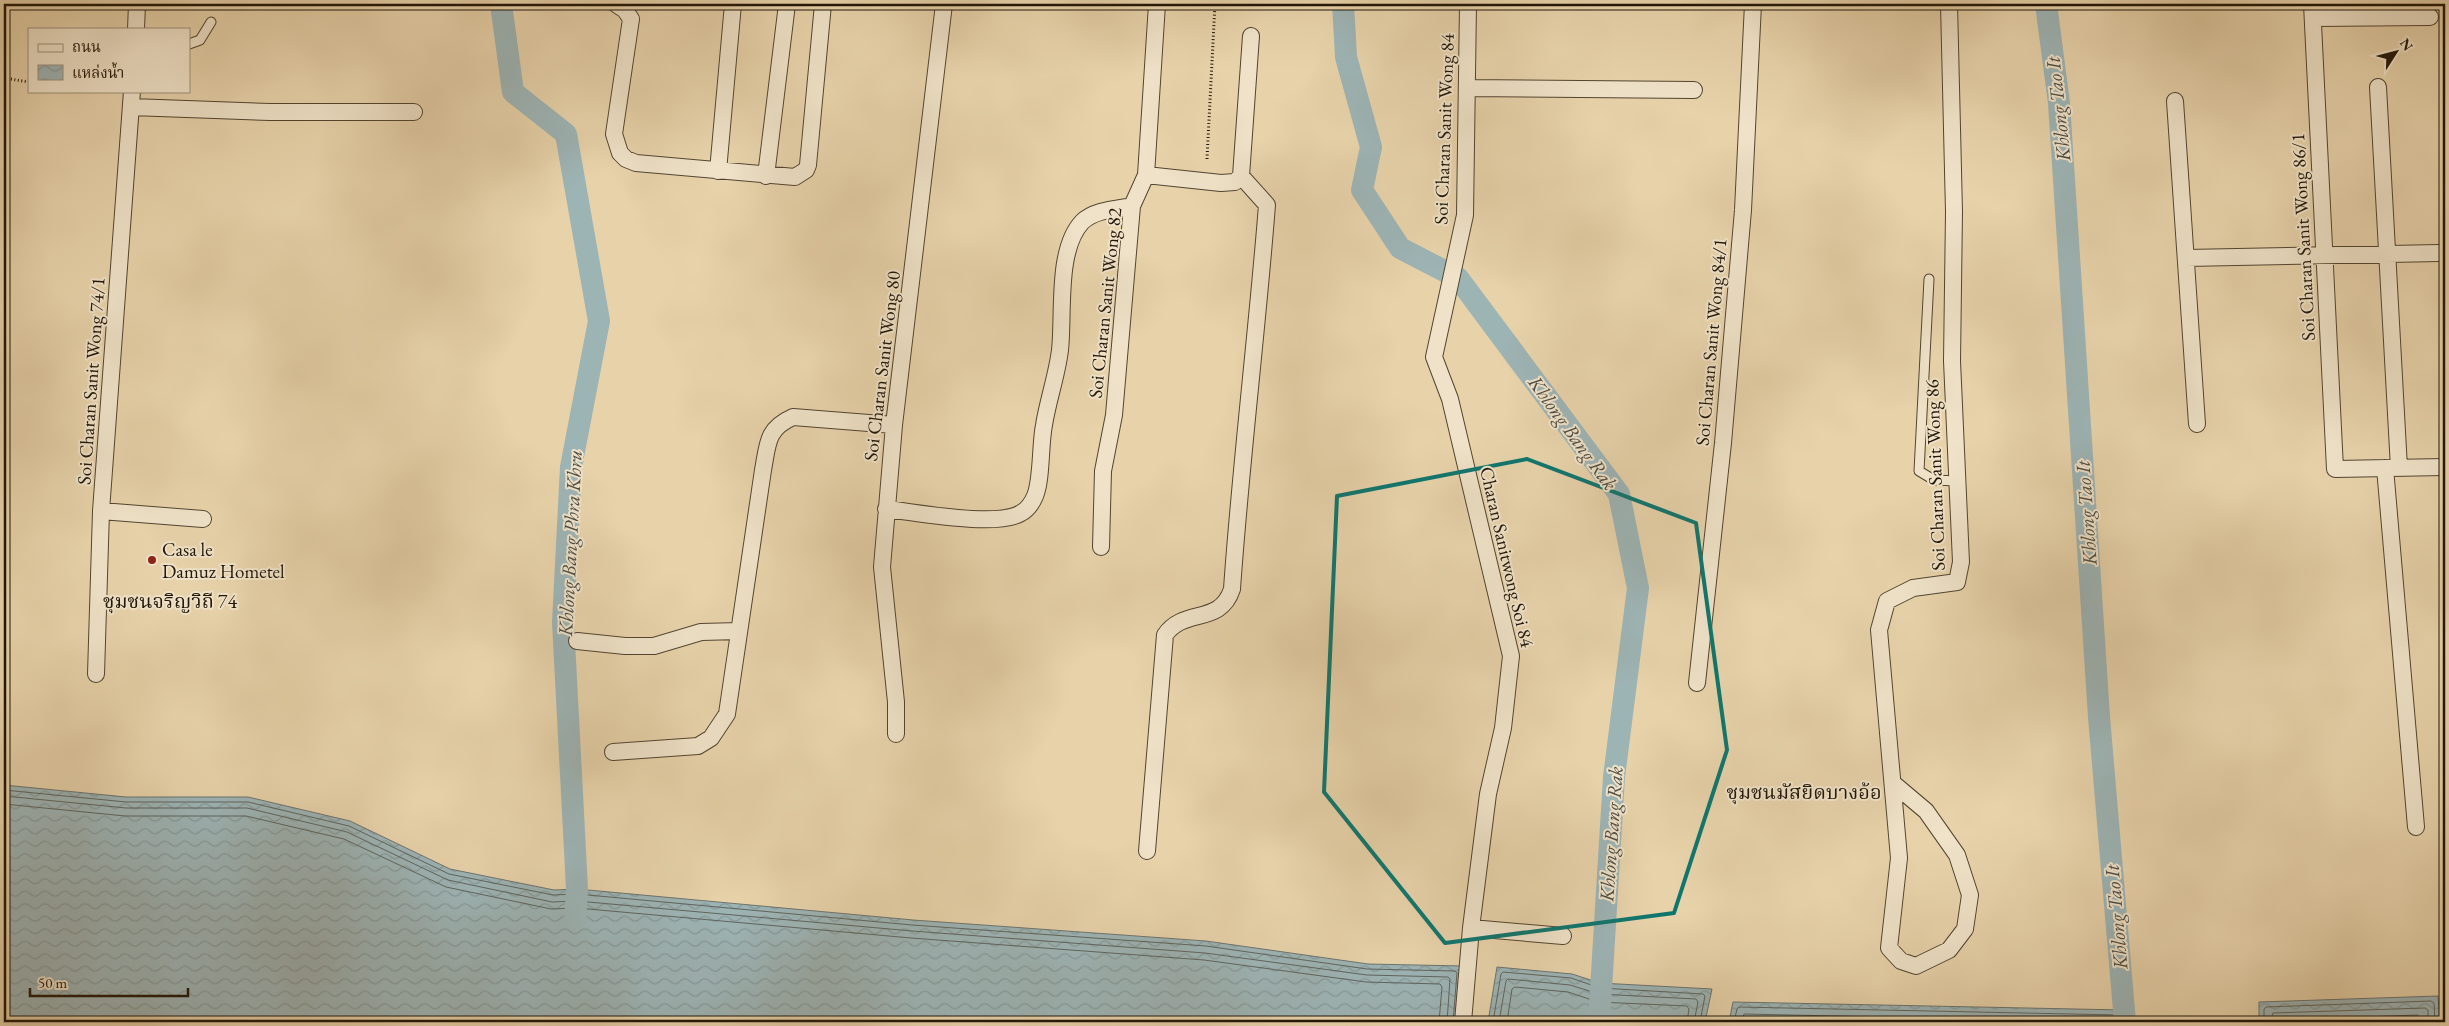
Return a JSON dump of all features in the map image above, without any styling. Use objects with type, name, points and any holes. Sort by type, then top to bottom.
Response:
[{"type":"street","points":[[136,28],[137,4]]},
{"type":"street","points":[[616,4],[626,10],[631,19],[614,134],[620,153],[626,159],[636,162],[795,178],[801,175],[808,165],[824,4]]},
{"type":"street","points":[[718,171],[733,4]]},
{"type":"street","points":[[766,176],[787,4]]},
{"type":"street","name":"Soi Charan Sanit Wong 80","points":[[896,734],[896,702],[882,567],[894,425],[944,4]]},
{"type":"street","name":"Soi Charan Sanit Wong 82","points":[[1101,547],[1103,471],[1114,415],[1132,206],[1146,175],[1157,4]]},
{"type":"street","name":"Soi Charan Sanit Wong 84","points":[[1457,255],[1465,215],[1468,4]]},
{"type":"street","name":"Soi Charan Sanit Wong 84/1","points":[[1697,683],[1722,444],[1743,210],[1753,4]]},
{"type":"street","name":"Soi Charan Sanit Wong 86","points":[[1894,784],[1926,811],[1957,855],[1970,895],[1965,929],[1949,950],[1916,966],[1901,961],[1889,948],[1899,858],[1879,630],[1887,601],[1913,588],[1957,582],[1961,562],[1952,361],[1954,212],[1949,4]]},
{"type":"street","points":[[2312,11],[2430,17]]},
{"type":"street","name":"Soi Charan Sanit Wong 86/1","points":[[2312,11],[2334,469],[2392,468]]},
{"type":"street","points":[[1146,175],[1221,183],[1236,182],[1241,176],[1251,36]]},
{"type":"street","points":[[2378,87],[2386,253],[2392,468],[2416,828]]},
{"type":"street","points":[[1467,88],[1694,90]]},
{"type":"street","points":[[132,99],[270,112],[414,112]]},
{"type":"street","name":"Soi Charan Sanit Wong 74/1","points":[[96,674],[101,511],[132,99]]},
{"type":"street","points":[[2175,101],[2198,424]]},
{"type":"street","points":[[1147,850],[1165,636],[1171,627],[1183,621],[1220,609],[1228,600],[1232,589],[1242,451],[1259,310],[1267,204],[1241,176]]},
{"type":"street","points":[[886,509],[987,520],[1004,519],[1020,514],[1029,506],[1036,495],[1043,426],[1060,352],[1066,259],[1070,240],[1083,221],[1100,212],[1132,206]]},
{"type":"street","points":[[2186,258],[2439,253]]},
{"type":"street","name":"Charan Sanitwong Soi 84","points":[[1457,255],[1434,357],[1450,399],[1511,656],[1503,728],[1488,794],[1471,928],[1463,1022]]},
{"type":"street","points":[[613,752],[698,746],[711,738],[727,714],[763,470],[773,430],[781,422],[793,417],[894,425]]},
{"type":"street","points":[[2392,468],[2445,467]]},
{"type":"street","points":[[101,511],[203,519]]},
{"type":"street","points":[[578,641],[625,646],[654,646],[701,632],[739,631]]},
{"type":"street","points":[[1471,928],[1563,936]]},
{"type":"lane","points":[[190,44],[200,40],[211,22]]},
{"type":"lane","points":[[1929,279],[1920,471],[1934,480],[1957,481]]},
{"type":"path","points":[[1207,159],[1215,4]]},
{"type":"path","points":[[4,78],[28,82]]},
{"type":"highlighted area","points":[[1527,459],[1696,523],[1727,750],[1674,913],[1445,943],[1324,792],[1337,496]]},
{"type":"water","points":[[4,785],[126,797],[248,797],[350,821],[450,869],[554,890],[577,889],[913,920],[1206,941],[1368,964],[1463,966],[1458,1022],[4,1022]]},
{"type":"water","points":[[1497,967],[1572,974],[1600,983],[1712,989],[1705,1022],[1488,1022]]},
{"type":"water","points":[[2438,996],[2440,1022],[2259,1022],[2259,1002]]},
{"type":"water","points":[[1733,1002],[2124,1010],[2126,1022],[1729,1022]]},
{"type":"waterway","name":"Khlong Bang Phra Khru","points":[[501,4],[513,92],[566,134],[599,321],[571,467],[563,622],[577,889],[575,920]]},
{"type":"waterway","name":"Khlong Bang Rak","points":[[1343,4],[1346,57],[1371,147],[1362,190],[1400,248],[1458,278],[1619,494],[1638,588],[1614,777],[1599,1022]]},
{"type":"waterway","name":"Khlong Tao It","points":[[2046,4],[2059,103],[2099,717],[2125,1022]]},
{"type":"place","name":"Casa le Damuz Hometel","points":[[152,560]]},
{"type":"district","name":"ชุมชนจริญวิถี 74","points":[[170,601]]},
{"type":"district","name":"ชุมชนมัสยิดบางอ้อ","points":[[1804,792]]}]
